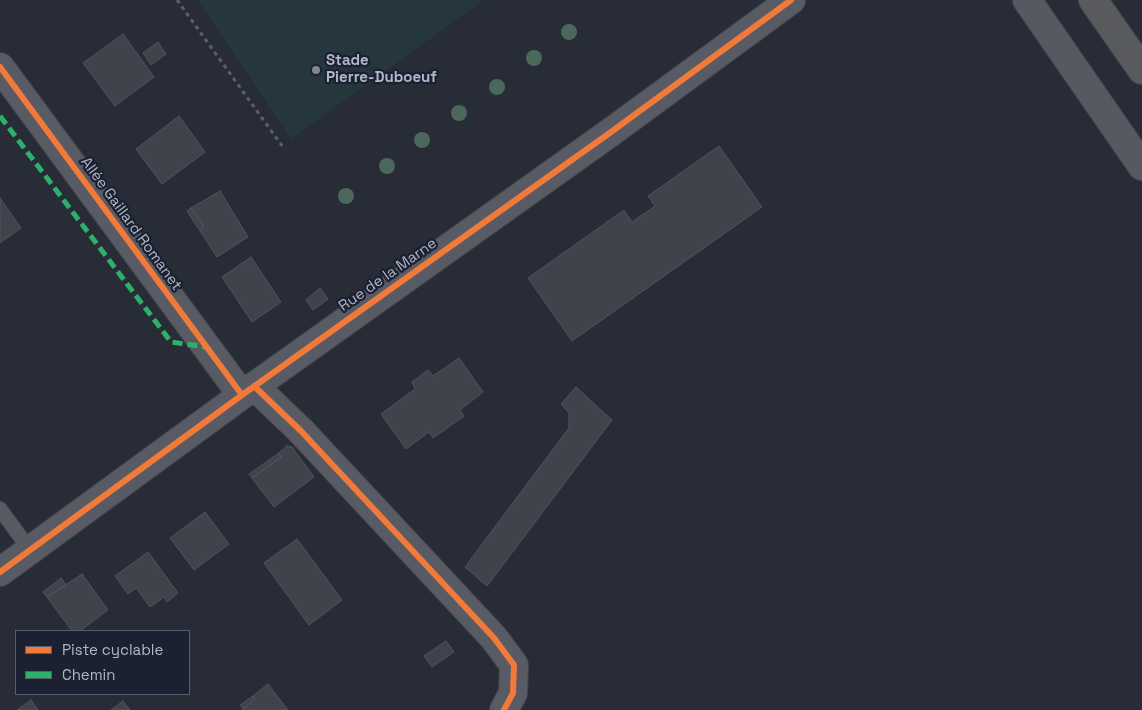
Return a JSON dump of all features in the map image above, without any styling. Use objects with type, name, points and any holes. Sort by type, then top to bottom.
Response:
[{"type":"highway","points":[[1094,0],[1142,70]]},
{"type":"main road","points":[[1027,0],[1142,166]]},
{"type":"street","name":"Rue de la Marne","points":[[0,572],[248,390],[627,120],[791,0]]},
{"type":"street","name":"Allée Gaillard Romanet","points":[[0,67],[206,347],[248,390],[301,432],[494,638],[514,664],[513,693],[504,710]]},
{"type":"lane","points":[[0,509],[30,550]]},
{"type":"path","points":[[177,0],[283,147]]},
{"type":"shaded area","name":"Stade Pierre-Duboeuf","points":[[198,0],[484,0],[291,139]]},
{"type":"building","points":[[123,34],[154,77],[115,106],[83,63]]},
{"type":"building","points":[[158,42],[166,54],[151,65],[143,53]]},
{"type":"building","points":[[179,116],[205,152],[162,184],[136,149]]},
{"type":"building","points":[[719,146],[762,207],[572,341],[528,278],[624,210],[632,222],[655,206],[648,196]]},
{"type":"building","points":[[220,191],[248,237],[217,257],[200,231],[204,227],[191,208]]},
{"type":"building","points":[[0,198],[21,228],[0,243]]},
{"type":"building","points":[[191,208],[204,227],[200,231],[187,211]]},
{"type":"building","points":[[251,257],[281,302],[252,322],[222,277]]},
{"type":"building","points":[[320,288],[328,299],[313,310],[306,300]]},
{"type":"building","points":[[459,358],[483,392],[460,410],[464,416],[433,438],[429,432],[406,449],[381,414],[415,389],[412,382],[428,370],[433,376]]},
{"type":"building","points":[[576,387],[612,420],[487,586],[465,567],[569,428],[569,413],[561,404]]},
{"type":"building","points":[[287,446],[292,447],[314,477],[274,507],[252,478],[281,457],[279,453]]},
{"type":"building","points":[[279,453],[281,457],[252,478],[249,474]]},
{"type":"building","points":[[205,512],[229,544],[194,570],[170,538]]},
{"type":"building","points":[[297,539],[342,600],[309,625],[264,563]]},
{"type":"building","points":[[148,552],[178,593],[167,602],[164,597],[150,607],[136,588],[128,594],[115,576]]},
{"type":"building","points":[[82,574],[108,610],[81,630],[71,630],[47,597]]},
{"type":"building","points":[[61,578],[66,585],[47,597],[43,592]]},
{"type":"building","points":[[446,641],[454,652],[432,667],[424,656]]},
{"type":"building","points":[[268,684],[288,710],[242,710],[255,699],[253,696]]},
{"type":"building","points":[[253,696],[255,699],[243,709],[240,705]]},
{"type":"building","points":[[31,700],[38,710],[17,710]]},
{"type":"building","points":[[123,701],[130,710],[111,710]]},
{"type":"marked path","points":[[0,116],[171,342],[206,347]]},
{"type":"cycle path","points":[[0,572],[242,395],[611,132],[791,0]]},
{"type":"cycle path","points":[[0,67],[242,395]]},
{"type":"cycle path","points":[[254,386],[301,431],[494,638],[514,665],[513,693],[504,710]]},
{"type":"place","name":"Stade Pierre-Duboeuf","points":[[316,70]]}]
